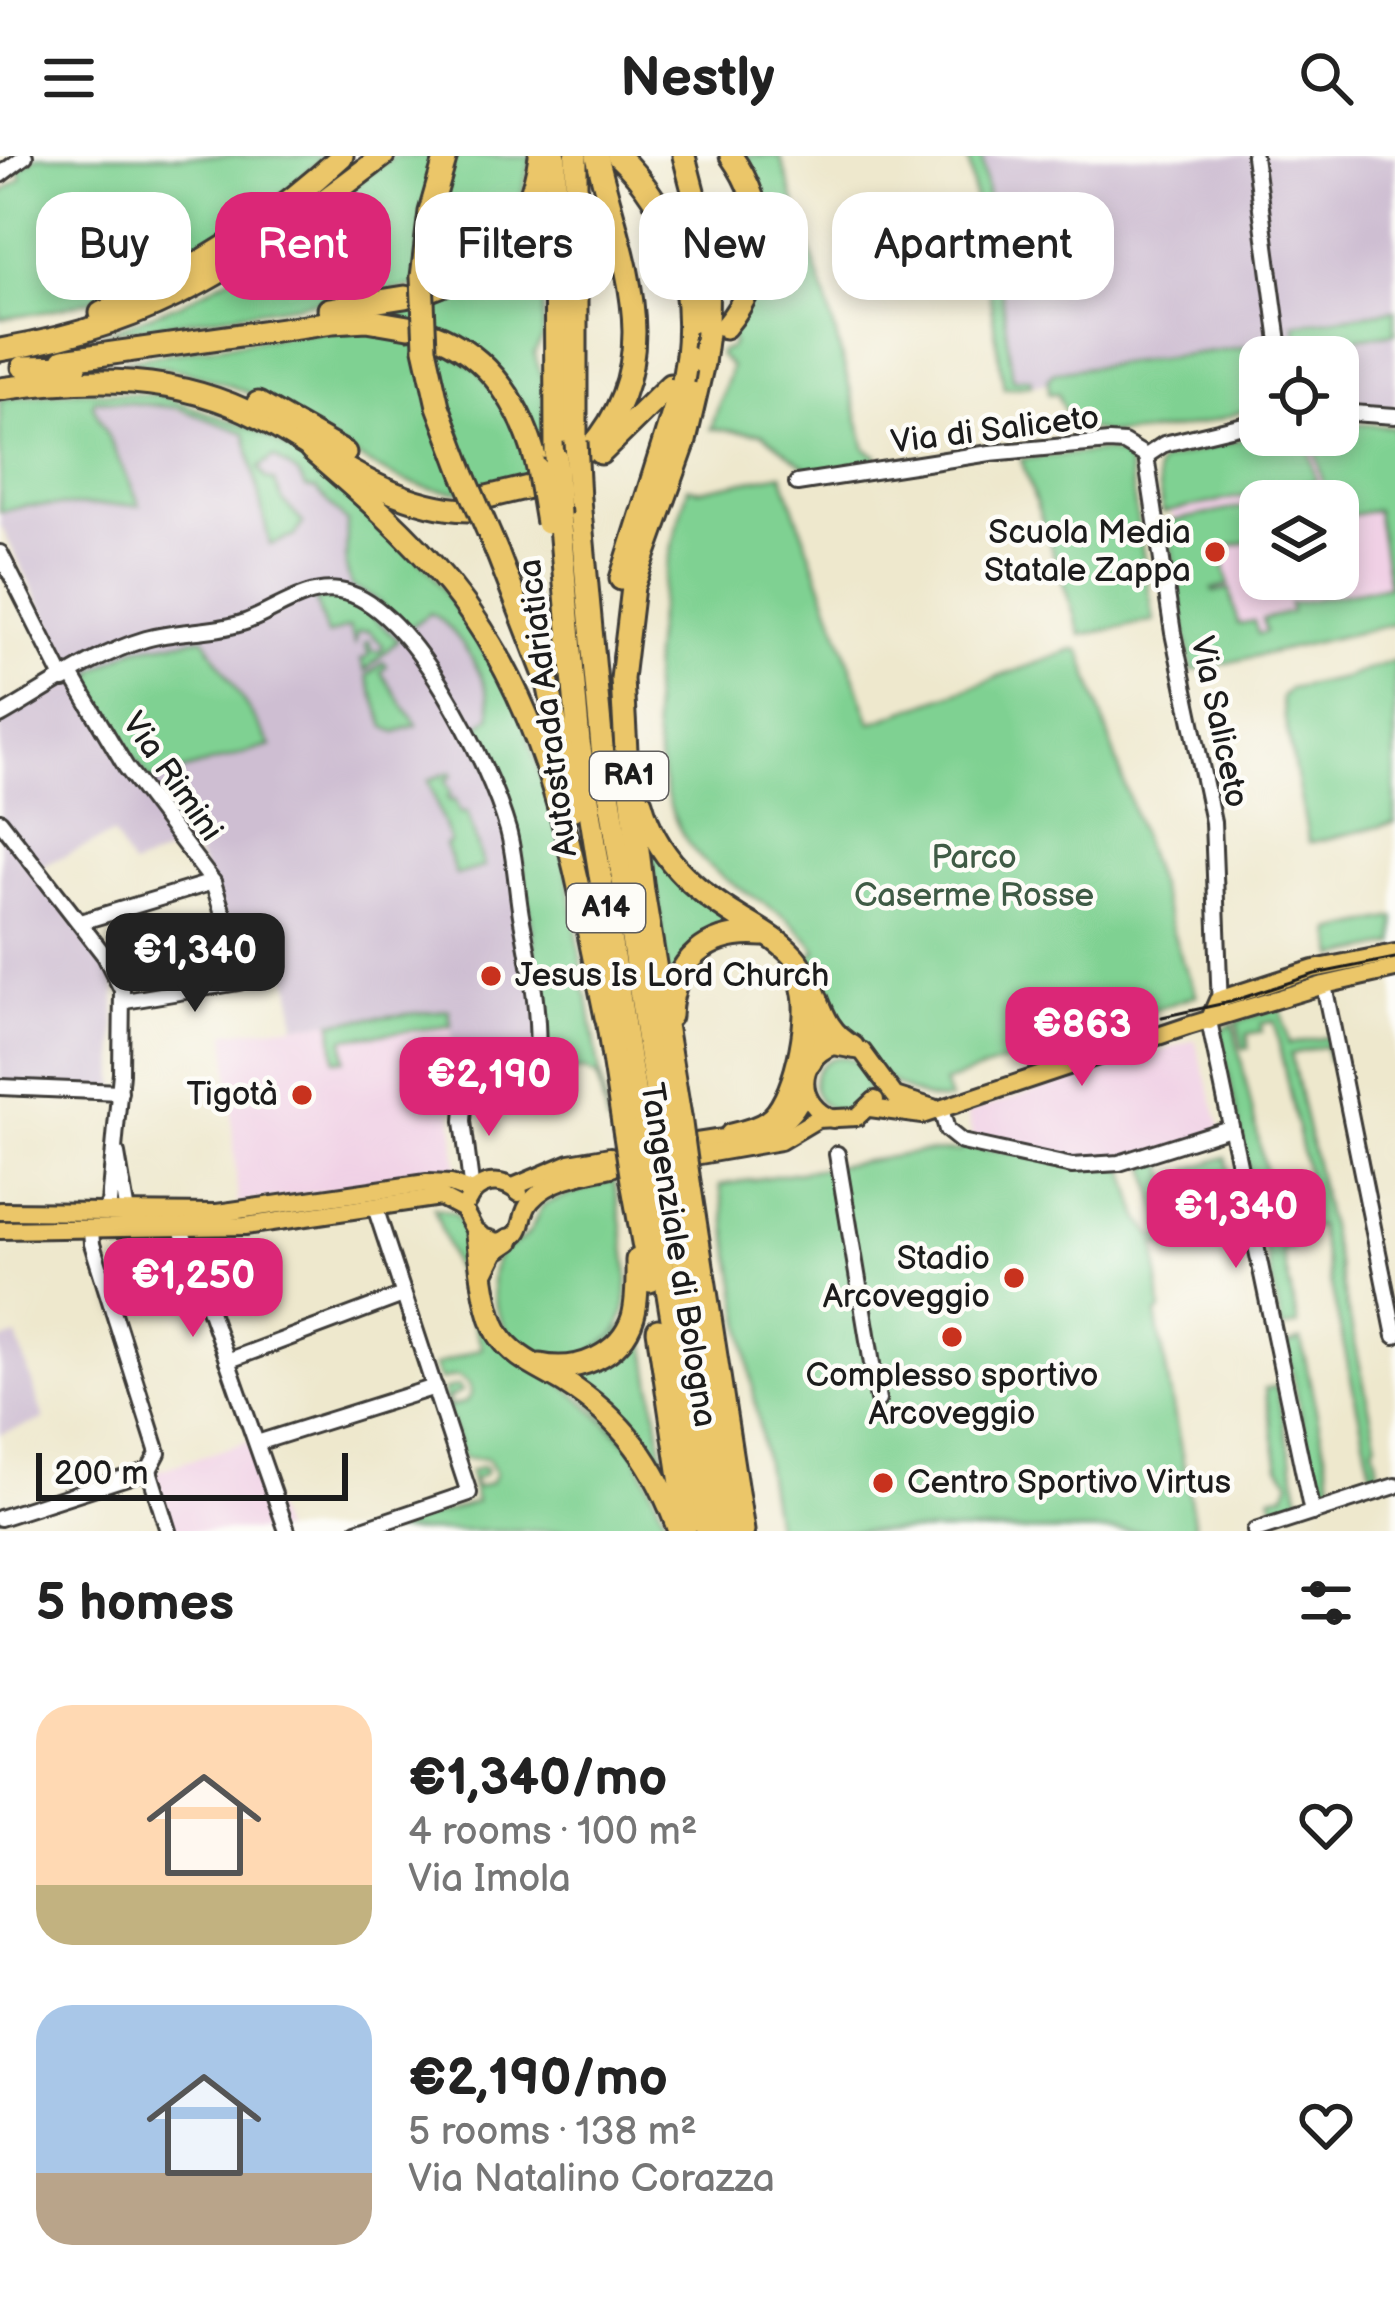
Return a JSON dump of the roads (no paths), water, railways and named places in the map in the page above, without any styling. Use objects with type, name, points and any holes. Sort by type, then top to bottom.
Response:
[{"type":"highway","points":[[101,313],[234,244],[343,156]]},
{"type":"highway","points":[[0,335],[101,313],[179,284],[234,255],[364,156]]},
{"type":"highway","points":[[0,353],[110,325],[186,292],[257,252],[383,156]]},
{"type":"highway","name":"Tangenziale di Bologna","points":[[436,192],[446,156]]},
{"type":"highway","points":[[531,192],[541,156]]},
{"type":"highway","points":[[541,477],[555,156]]},
{"type":"highway","name":"Autostrada Adriatica","points":[[576,156],[586,450],[579,500],[595,686],[651,1119]]},
{"type":"highway","points":[[586,450],[621,400],[635,349],[628,280],[597,156]]},
{"type":"highway","points":[[618,156],[649,191],[677,245],[696,360]]},
{"type":"highway","points":[[631,938],[611,719],[610,652],[628,554],[696,360],[699,296],[689,246],[660,189],[634,156]]},
{"type":"highway","name":"Tangenziale di Bologna","points":[[651,1119],[676,1088],[643,890],[622,704],[626,624],[634,587],[685,441],[696,360],[708,249],[684,156]]},
{"type":"highway","points":[[586,450],[696,360],[753,282],[761,246],[752,191],[730,156]]},
{"type":"highway","points":[[0,353],[405,297]]},
{"type":"highway","name":"Tangenziale di Bologna","points":[[427,300],[437,406],[537,650],[557,719],[606,1017],[651,1119],[666,1172],[743,1531]]},
{"type":"highway","points":[[12,369],[333,322],[367,320],[407,327]]},
{"type":"highway","points":[[428,341],[473,356],[503,387],[527,432],[541,477]]},
{"type":"highway","points":[[12,369],[133,368],[200,381],[282,415],[401,485],[475,504]]},
{"type":"highway","points":[[0,389],[90,378],[172,386],[228,404],[409,499],[475,504],[541,477]]},
{"type":"highway","points":[[311,450],[423,553],[471,612],[511,678],[531,719],[561,807],[606,1017]]},
{"type":"highway","name":"Autostrada Adriatica","points":[[541,477],[553,519],[573,694],[651,1119],[666,1172],[728,1531]]},
{"type":"highway","points":[[622,704],[637,789],[660,847],[695,888],[776,940],[804,972],[832,1033],[853,1046]]},
{"type":"highway","points":[[676,1088],[671,1003],[680,972],[700,948],[715,939],[744,934],[776,940],[796,966],[807,1010],[788,1094],[767,1122],[731,1135]]},
{"type":"highway","points":[[810,1062],[821,1040],[819,1009]]},
{"type":"highway","points":[[531,1363],[554,1368],[585,1364],[607,1352],[624,1334],[634,1315],[637,1282],[666,1172]]},
{"type":"highway","name":"Tangenziale di Bologna","points":[[666,1172],[688,1531]]},
{"type":"highway","name":"Autostrada Adriatica","points":[[666,1172],[707,1531]]},
{"type":"highway","points":[[471,1225],[495,1328],[506,1345],[597,1404],[628,1432],[653,1470],[679,1531]]},
{"type":"highway","points":[[484,1270],[490,1255],[508,1240]]},
{"type":"main road","points":[[1218,1013],[1313,969],[1395,952]]},
{"type":"main road","points":[[870,1108],[915,1116],[1218,1013],[1395,969]]},
{"type":"main road","points":[[666,1172],[731,1135],[778,1128],[793,1117],[810,1062],[824,1049],[853,1046],[869,1057],[895,1096],[941,1109]]},
{"type":"main road","points":[[666,1172],[780,1141],[807,1123],[849,1120],[870,1108],[879,1092],[879,1074]]},
{"type":"main road","points":[[805,1090],[815,1109],[833,1119]]},
{"type":"main road","points":[[0,1230],[102,1222],[127,1213],[252,1210],[427,1183],[451,1184],[472,1192],[493,1182],[513,1187],[570,1163],[611,1162],[548,1188],[526,1208]]},
{"type":"main road","points":[[0,1211],[182,1229],[266,1224],[442,1197],[453,1201],[492,1242],[508,1240],[524,1224],[526,1208],[513,1187]]},
{"type":"main road","points":[[471,1225],[472,1192]]},
{"type":"street","points":[[0,175],[25,156]]},
{"type":"street","points":[[1254,156],[1277,336]]},
{"type":"street","points":[[1359,413],[1395,416]]},
{"type":"street","name":"Via di Saliceto","points":[[797,483],[1096,442],[1124,443],[1147,457],[1164,444],[1239,426]]},
{"type":"street","name":"Via Saliceto","points":[[1147,457],[1173,634],[1213,822],[1218,1013],[1230,1128],[1312,1513]]},
{"type":"street","name":"Via Rimini","points":[[0,554],[68,678],[213,882],[243,980],[125,1001]]},
{"type":"street","points":[[0,716],[142,640],[230,627],[315,591],[355,595],[395,627],[443,689],[497,802],[512,847],[527,942],[535,1062],[523,1070],[466,1080],[463,1121],[472,1192]]},
{"type":"street","points":[[0,821],[113,968],[125,1001],[109,1203],[92,1244],[158,1453],[149,1470],[0,1518]]},
{"type":"street","points":[[80,922],[213,882]]},
{"type":"street","points":[[1324,985],[1395,1336]]},
{"type":"street","points":[[0,1087],[120,1092]]},
{"type":"street","points":[[941,1109],[947,1130],[962,1142],[1072,1166],[1119,1163],[1230,1128]]},
{"type":"street","points":[[115,1144],[127,1213]]},
{"type":"street","points":[[838,1154],[878,1400]]},
{"type":"street","points":[[357,1531],[468,1496],[375,1208]]},
{"type":"street","points":[[182,1229],[287,1531]]},
{"type":"street","points":[[227,1361],[403,1294]]},
{"type":"street","points":[[257,1443],[435,1387]]},
{"type":"street","points":[[149,1470],[168,1531]]},
{"type":"street","points":[[1255,1531],[1395,1486]]},
{"type":"tram line","points":[[1162,1017],[1230,1002],[1315,974],[1395,958]]},
{"type":"place","name":"Scuola Media Statale Zappa","points":[[1215,552]]},
{"type":"place","name":"Jesus Is Lord Church","points":[[491,976]]},
{"type":"place","name":"Tigotà","points":[[302,1095]]},
{"type":"place","name":"Stadio Arcoveggio","points":[[1014,1278]]},
{"type":"place","name":"Complesso sportivo Arcoveggio","points":[[952,1337]]},
{"type":"place","name":"Centro Sportivo Virtus","points":[[883,1483]]},
{"type":"park label","name":"Parco Caserme Rosse","points":[[974,877]]}]
